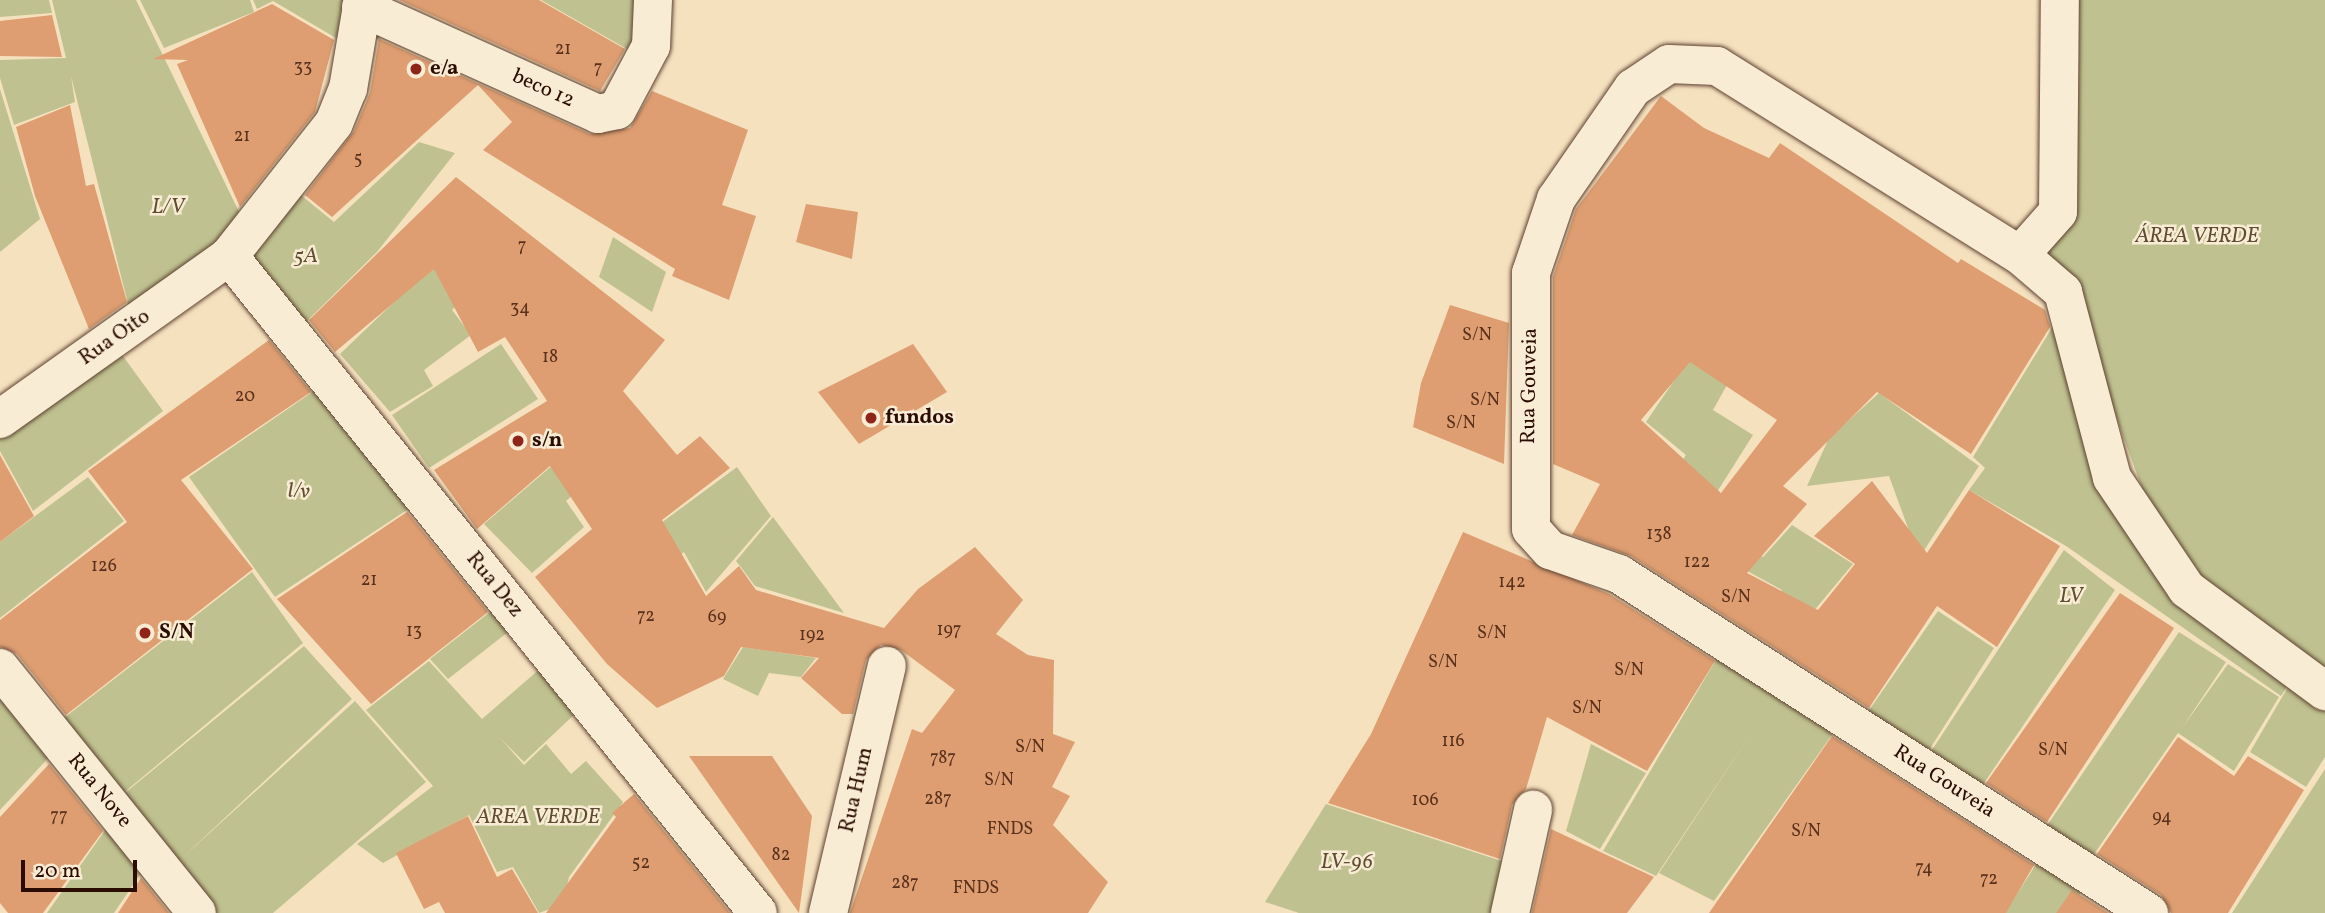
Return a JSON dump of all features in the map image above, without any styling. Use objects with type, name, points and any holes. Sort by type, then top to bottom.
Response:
[{"type":"street","name":"beco 12","points":[[362,4],[598,114],[617,110],[651,46],[653,0]]},
{"type":"street","points":[[2020,255],[2058,212],[2060,0]]},
{"type":"street","name":"Rua Oito","points":[[0,419],[229,257],[334,123],[348,89],[362,4]]},
{"type":"street","name":"Rua Gouveia","points":[[2149,913],[1619,574],[1550,550],[1531,529],[1531,273],[1556,199],[1633,88],[1669,64],[1717,66],[2020,255],[2063,292],[2077,331],[2112,478],[2187,589],[2325,691]]},
{"type":"street","name":"Rua Dez","points":[[229,257],[758,913]]},
{"type":"street","name":"Rua Hum","points":[[828,913],[887,666]]},
{"type":"street","name":"Rua Nove","points":[[0,668],[197,913]]},
{"type":"street","points":[[1510,913],[1533,810]]},
{"type":"green space","points":[[0,0],[49,0],[52,13],[0,17]]},
{"type":"green space","name":"L/V","points":[[52,0],[136,0],[243,220],[130,312],[71,76],[75,102],[14,125],[0,78],[0,60],[66,58]]},
{"type":"green space","points":[[140,0],[250,0],[254,12],[164,48]]},
{"type":"green space","points":[[253,0],[349,0],[348,45],[273,1],[257,9]]},
{"type":"green space","points":[[541,0],[640,0],[634,53]]},
{"type":"green space","name":"ÁREA VERDE","points":[[2073,0],[2325,0],[2325,669],[2204,580],[2142,488],[2101,375],[2037,256]]},
{"type":"green space","points":[[0,89],[40,219],[0,252]]},
{"type":"green space","name":"5A","points":[[419,142],[455,153],[377,252],[303,325],[248,256],[297,192],[334,222]]},
{"type":"green space","points":[[465,234],[461,301],[452,310],[471,335],[424,370],[433,386],[390,412],[340,354]]},
{"type":"green space","points":[[613,237],[666,272],[652,312],[599,277]]},
{"type":"green space","points":[[2064,308],[2085,439],[2289,684],[2281,696],[2066,546],[1969,490],[1985,468],[1973,457]]},
{"type":"green space","points":[[1722,310],[1752,340],[1713,410],[1753,435],[1705,511],[1663,490],[1686,455],[1646,422]]},
{"type":"green space","points":[[501,344],[538,399],[429,468],[392,415]]},
{"type":"green space","points":[[120,352],[163,411],[33,511],[0,451],[0,436]]},
{"type":"green space","name":"l/v","points":[[318,388],[413,506],[275,597],[189,477]]},
{"type":"green space","points":[[1879,393],[1979,466],[1919,558],[1889,476],[1807,486],[1829,438]]},
{"type":"green space","points":[[639,438],[566,501],[584,527],[532,573],[484,524],[555,463]]},
{"type":"green space","points":[[737,467],[771,516],[706,592],[684,552],[644,587],[619,554]]},
{"type":"green space","points":[[88,477],[124,521],[0,618],[0,542]]},
{"type":"green space","points":[[773,517],[844,613],[755,586],[736,561]]},
{"type":"green space","points":[[1792,525],[1853,564],[1807,619],[1775,599],[1782,590],[1722,557],[1732,541],[1763,557]]},
{"type":"green space","name":"LV","points":[[2064,550],[2115,590],[1980,789],[1928,756]]},
{"type":"green space","points":[[252,572],[303,643],[120,796],[60,721]]},
{"type":"green space","points":[[495,608],[512,629],[448,679],[430,659]]},
{"type":"green space","points":[[1938,611],[1994,648],[1926,755],[1865,716]]},
{"type":"green space","points":[[2179,632],[2226,662],[2182,728],[2228,664],[2279,697],[2234,771],[2178,733],[2090,860],[2044,830]]},
{"type":"green space","points":[[304,646],[352,699],[182,858],[355,701],[426,782],[273,913],[214,913],[120,797]]},
{"type":"green space","points":[[743,647],[816,658],[801,677],[769,673],[758,696],[723,679]]},
{"type":"green space","points":[[1720,653],[1837,728],[1714,901],[1659,873],[1748,738],[1656,876],[1603,851]]},
{"type":"green space","name":"AREA VERDE","points":[[429,661],[482,719],[542,667],[577,712],[524,762],[500,738],[524,765],[546,744],[571,774],[586,761],[623,802],[569,877],[563,904],[539,913],[513,867],[497,872],[469,815],[383,863],[357,844],[433,786],[366,710]]},
{"type":"green space","points":[[2291,682],[2325,707],[2325,757],[2306,787],[2250,752]]},
{"type":"green space","points":[[0,686],[52,754],[0,810]]},
{"type":"green space","points":[[1591,744],[1646,773],[1600,849],[1566,831]]},
{"type":"green space","points":[[2325,769],[2325,913],[2232,913]]},
{"type":"green space","name":"LV-96","points":[[1326,804],[1508,863],[1496,913],[1299,913],[1265,902]]},
{"type":"green space","points":[[108,826],[145,867],[114,913],[47,913]]},
{"type":"green space","points":[[2040,858],[2084,887],[2068,913],[2005,913]]},
{"type":"building","points":[[399,0],[539,0],[625,49],[600,91]]},
{"type":"building","points":[[272,4],[334,40],[315,112],[240,207],[177,64],[188,60],[153,59]]},
{"type":"building","points":[[52,15],[62,57],[0,56],[0,21]]},
{"type":"building","points":[[379,39],[590,134],[630,128],[652,91],[748,130],[722,205],[756,216],[729,300],[672,276],[675,269],[483,150],[512,122],[478,85],[332,217],[305,195],[354,131],[370,93]]},
{"type":"building","points":[[1661,96],[1704,128],[1769,158],[1780,143],[1958,263],[1961,259],[2045,310],[2050,327],[1971,454],[1877,392],[1783,486],[1807,504],[1747,573],[1818,610],[1855,564],[1814,536],[1872,481],[1927,553],[1969,490],[2060,546],[1997,647],[1937,606],[1869,708],[1631,556],[1572,535],[1600,484],[1553,464],[1553,277],[1576,209]],"holes":[[[1690,362],[1777,420],[1721,493],[1641,420]]]},
{"type":"building","points":[[70,105],[86,186],[94,184],[127,302],[89,329],[35,196],[16,127]]},
{"type":"building","points":[[456,177],[665,340],[623,391],[677,455],[700,436],[730,468],[662,520],[706,596],[739,566],[756,590],[884,628],[918,589],[975,547],[1023,600],[996,634],[1028,655],[1054,660],[1053,734],[1075,742],[1052,787],[1070,796],[1053,825],[1108,882],[1088,913],[850,913],[912,729],[922,733],[955,690],[901,650],[881,645],[866,660],[853,714],[842,714],[801,678],[819,658],[741,647],[724,676],[657,708],[607,664],[535,577],[592,529],[550,466],[477,529],[434,470],[547,401],[505,337],[478,352],[434,269],[335,352],[309,320]]},
{"type":"building","points":[[806,204],[858,212],[852,259],[796,242]]},
{"type":"building","points":[[1450,305],[1509,323],[1504,464],[1413,427],[1421,383]]},
{"type":"building","points":[[269,340],[311,392],[181,480],[253,569],[66,715],[17,654],[0,647],[0,620],[127,522],[88,471]]},
{"type":"building","name":"fundos","points":[[913,344],[947,392],[859,444],[818,392]]},
{"type":"building","points":[[0,455],[34,516],[0,542]]},
{"type":"building","points":[[407,512],[488,612],[371,704],[277,599]]},
{"type":"building","points":[[1463,532],[1609,594],[1715,661],[1647,771],[1547,717],[1526,789],[1512,805],[1500,859],[1328,803],[1371,734]]},
{"type":"building","points":[[2120,593],[2174,628],[2047,822],[1986,783]]},
{"type":"building","points":[[1832,736],[2034,865],[2006,913],[1709,913]]},
{"type":"building","points":[[2178,737],[2234,776],[2248,756],[2304,790],[2228,913],[2171,913],[2161,895],[2097,854]]},
{"type":"building","points":[[689,756],[772,756],[812,816],[799,913]]},
{"type":"building","points":[[49,764],[103,831],[43,913],[8,913],[0,903],[0,817]]},
{"type":"building","points":[[634,794],[730,913],[546,913],[616,817],[612,813]]},
{"type":"building","points":[[468,816],[497,877],[512,869],[538,913],[445,913],[439,902],[424,909],[396,853]]},
{"type":"building","points":[[1551,829],[1654,877],[1627,913],[1532,913]]},
{"type":"building","points":[[141,878],[169,913],[118,913]]},
{"type":"building","points":[[2072,890],[2108,913],[2056,913]]},
{"type":"place","name":"e/a","points":[[416,69]]},
{"type":"place","name":"fundos","points":[[871,418]]},
{"type":"place","name":"s/n","points":[[518,441]]},
{"type":"place","name":"S/N","points":[[145,633]]}]
